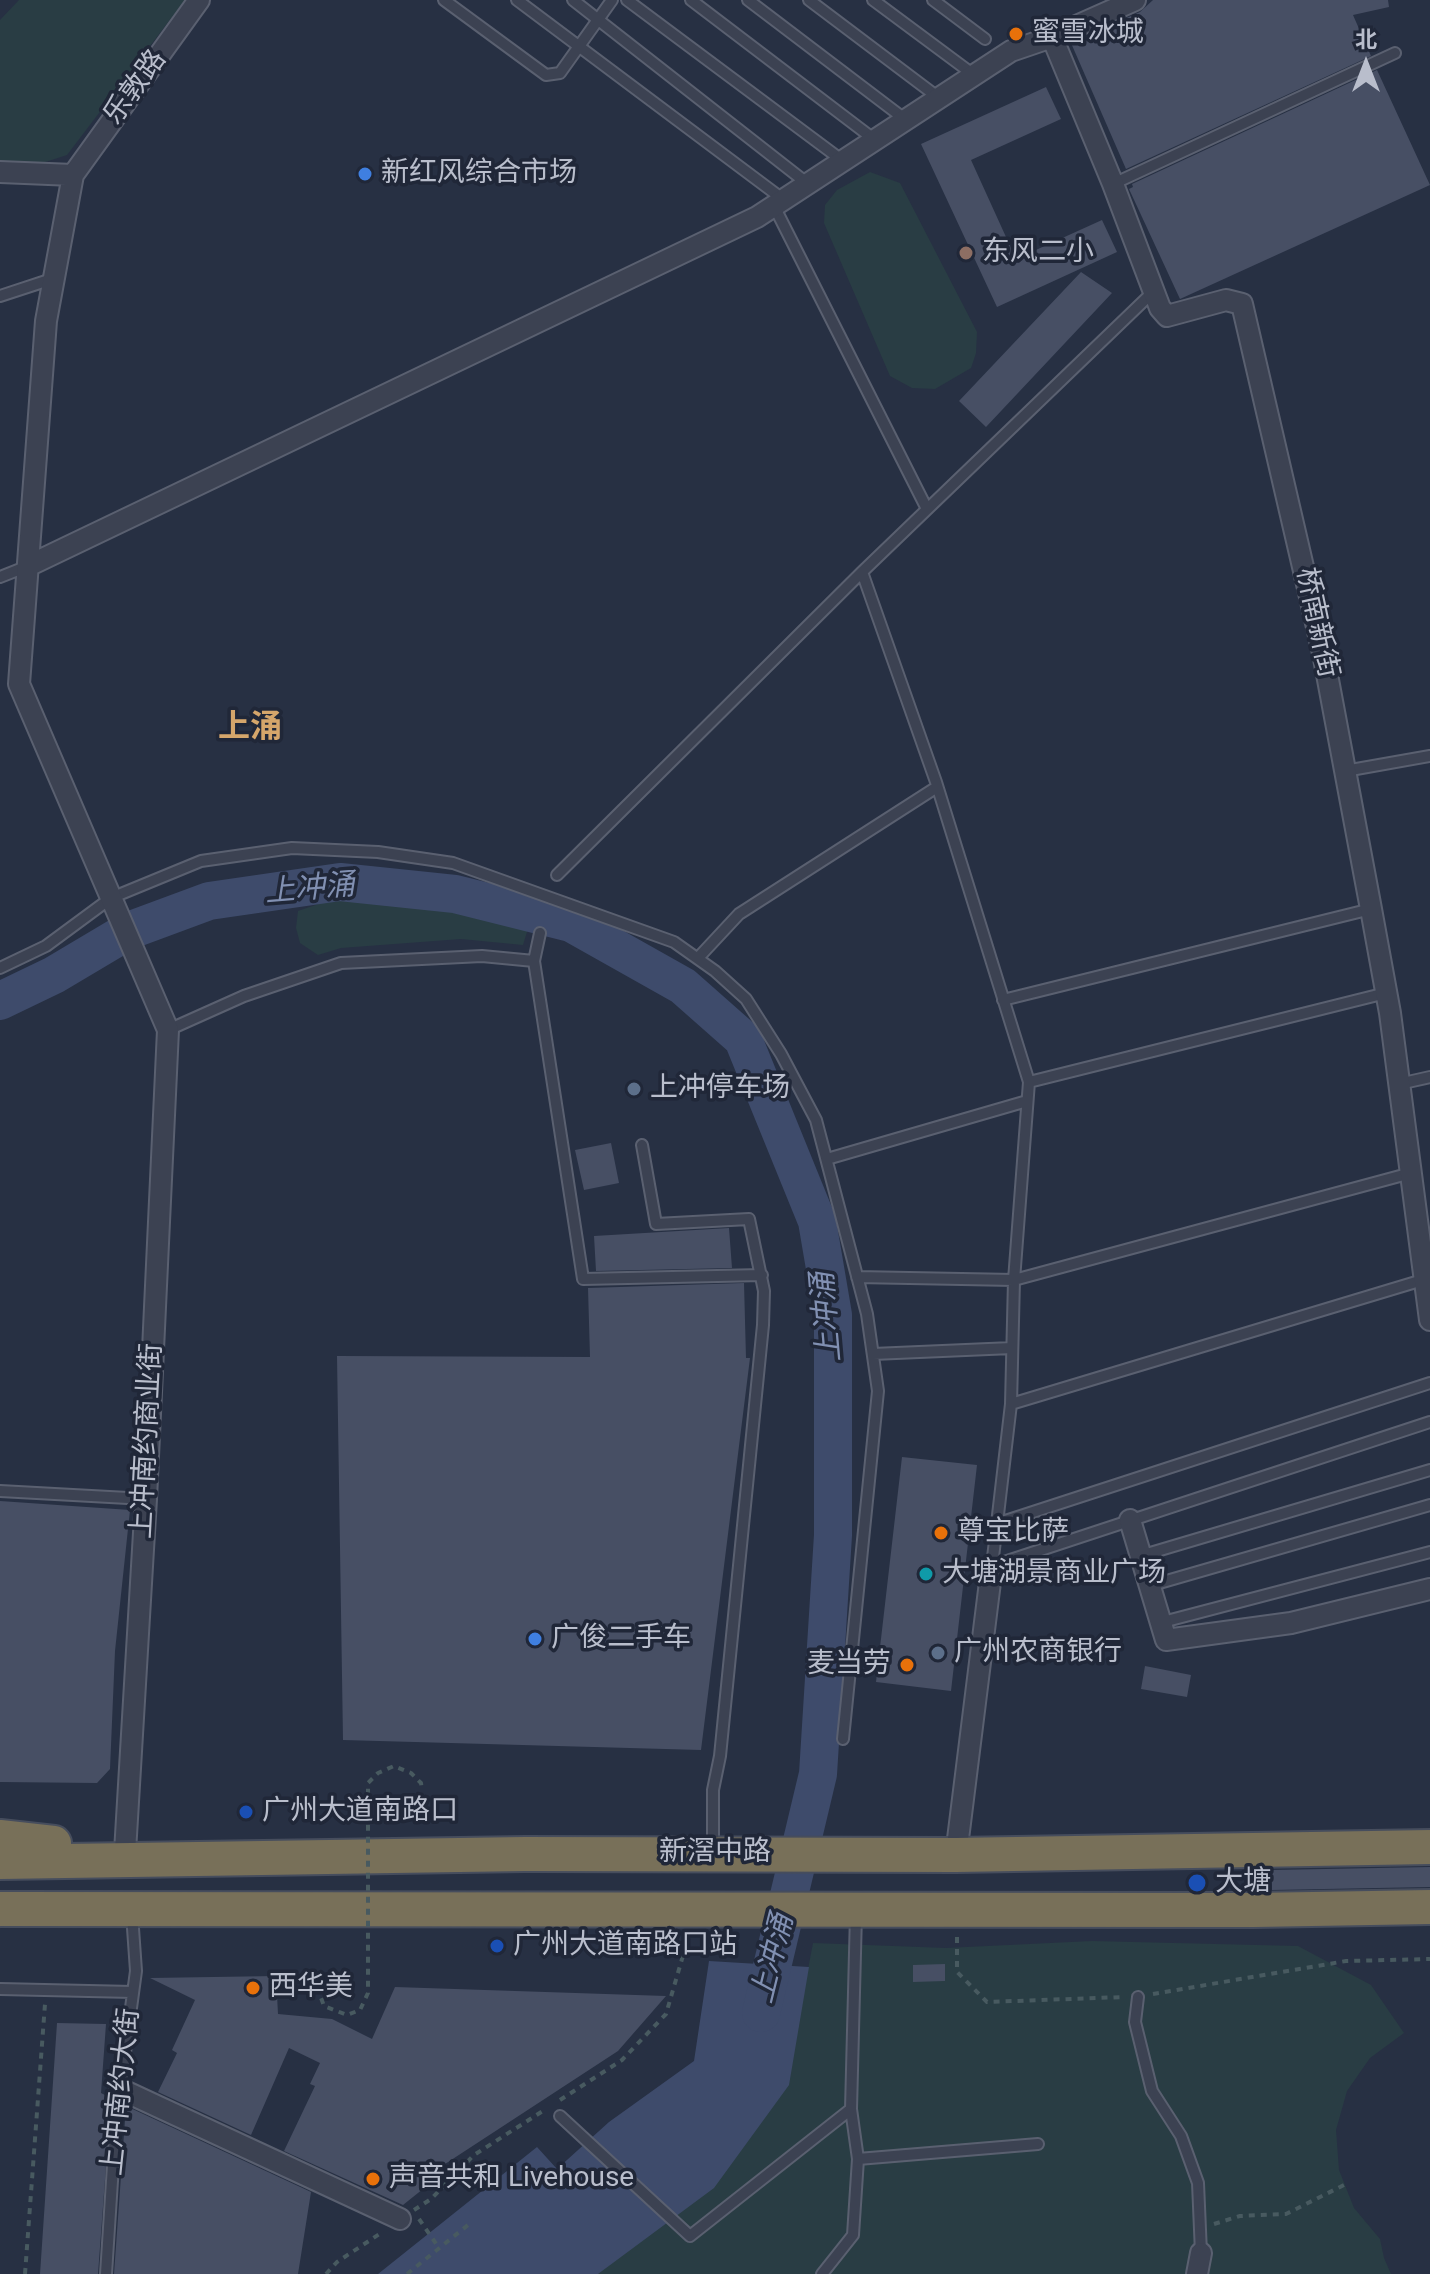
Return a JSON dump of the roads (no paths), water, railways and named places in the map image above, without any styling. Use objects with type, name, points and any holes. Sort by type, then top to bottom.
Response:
[{"type":"highway","points":[[0,1837],[189,1860]]},
{"type":"highway","name":"新滘中路","points":[[0,1862],[724,1853],[956,1855],[1430,1847]]},
{"type":"highway","name":"新滘中路","points":[[0,1909],[1254,1910],[1430,1907]]},
{"type":"highway","points":[[0,1922],[131,1909]]},
{"type":"highway","points":[[0,1932],[131,1909]]},
{"type":"street","name":"乐敦路","points":[[73,175],[199,0]]},
{"type":"street","points":[[28,566],[757,217],[1011,51],[1052,37],[1135,0]]},
{"type":"street","name":"桥南新街","points":[[1052,37],[1160,308],[1167,316],[1226,300],[1242,304],[1323,653],[1371,909],[1427,1278],[1430,1320]]},
{"type":"street","points":[[0,172],[73,175],[46,321],[19,684],[168,1030]]},
{"type":"street","name":"上冲南约商业街","points":[[125,1852],[146,1499],[168,1030]]},
{"type":"street","points":[[1130,1520],[1166,1640],[1291,1623],[1430,1589]]},
{"type":"street","points":[[956,1855],[992,1566]]},
{"type":"street","points":[[120,2089],[400,2219]]},
{"type":"street","points":[[1197,2274],[1201,2253]]},
{"type":"lane","points":[[444,0],[546,75],[560,73],[612,0]]},
{"type":"lane","points":[[517,0],[779,203],[927,509]]},
{"type":"lane","points":[[573,0],[808,184]]},
{"type":"lane","points":[[627,0],[843,161]]},
{"type":"lane","points":[[691,0],[875,140]]},
{"type":"lane","points":[[748,0],[906,120]]},
{"type":"lane","points":[[809,0],[939,98]]},
{"type":"lane","points":[[873,0],[974,75]]},
{"type":"lane","points":[[933,0],[985,39]]},
{"type":"lane","points":[[1113,184],[1395,53]]},
{"type":"lane","points":[[0,296],[52,279]]},
{"type":"lane","points":[[557,875],[862,572],[1154,291]]},
{"type":"lane","points":[[0,577],[28,566]]},
{"type":"lane","points":[[862,572],[937,787],[1029,1082],[1014,1280],[1011,1404],[992,1566],[1430,1422]]},
{"type":"lane","points":[[1345,771],[1430,756]]},
{"type":"lane","points":[[698,958],[739,914],[937,787]]},
{"type":"lane","points":[[0,968],[46,946],[111,898],[201,861],[292,848],[378,852],[453,863],[674,942],[746,999],[781,1054],[816,1120],[857,1277],[878,1391],[843,1739]]},
{"type":"lane","points":[[1003,1000],[1371,909]]},
{"type":"lane","points":[[540,933],[534,961],[583,1279],[762,1275]]},
{"type":"lane","points":[[168,1030],[244,996],[341,963],[482,956],[534,961]]},
{"type":"lane","points":[[1029,1082],[1386,993]]},
{"type":"lane","points":[[1399,1084],[1430,1077]]},
{"type":"lane","points":[[827,1159],[1027,1101]]},
{"type":"lane","points":[[642,1145],[656,1224],[749,1219],[762,1275],[763,1325],[720,1756],[713,1790],[724,1853]]},
{"type":"lane","points":[[857,1277],[1014,1280],[1411,1173]]},
{"type":"lane","points":[[1011,1404],[1427,1278]]},
{"type":"lane","points":[[873,1354],[1012,1348]]},
{"type":"lane","points":[[996,1524],[1430,1383]]},
{"type":"lane","points":[[1140,1556],[1430,1470]]},
{"type":"lane","points":[[0,1491],[146,1499]]},
{"type":"lane","points":[[1149,1586],[1430,1505]]},
{"type":"lane","points":[[1159,1623],[1430,1552]]},
{"type":"lane","name":"上冲南约大街","points":[[106,2274],[116,2119],[136,1971],[131,1909]]},
{"type":"lane","points":[[822,2274],[853,2235],[858,2159],[851,2109],[840,1909]]},
{"type":"lane","points":[[0,1989],[133,1992]]},
{"type":"lane","points":[[1138,1997],[1135,2022],[1152,2091],[1181,2136],[1198,2183],[1201,2253]]},
{"type":"lane","points":[[563,2119],[690,2236],[851,2109]]},
{"type":"lane","points":[[858,2159],[1038,2144]]},
{"type":"water","points":[[709,1961],[809,1967],[789,2085],[714,2188],[598,2274],[378,2274],[537,2147],[557,2169],[609,2122],[694,2061]]},
{"type":"waterway","name":"上冲涌","points":[[0,1001],[54,975],[128,931],[209,901],[340,882],[455,894],[571,923],[683,986],[743,1039],[817,1221],[833,1315],[833,1535],[818,1774],[761,2013]]},
{"type":"place","name":"蜜雪冰城","points":[[1016,34]]},
{"type":"place","name":"新红风综合市场","points":[[365,174]]},
{"type":"place","name":"东风二小","points":[[966,253]]},
{"type":"place","name":"上冲停车场","points":[[634,1089]]},
{"type":"place","name":"尊宝比萨","points":[[941,1533]]},
{"type":"place","name":"大塘湖景商业广场","points":[[926,1574]]},
{"type":"place","name":"广俊二手车","points":[[535,1639]]},
{"type":"place","name":"广州农商银行","points":[[938,1653]]},
{"type":"place","name":"麦当劳","points":[[907,1665]]},
{"type":"place","name":"广州大道南路口","points":[[246,1812]]},
{"type":"place","name":"大塘","points":[[1197,1883]]},
{"type":"place","name":"广州大道南路口站","points":[[497,1946]]},
{"type":"place","name":"西华美","points":[[253,1988]]},
{"type":"place","name":"声音共和 Livehouse","points":[[373,2179]]},
{"type":"district","name":"上涌","points":[[250,729]]}]
